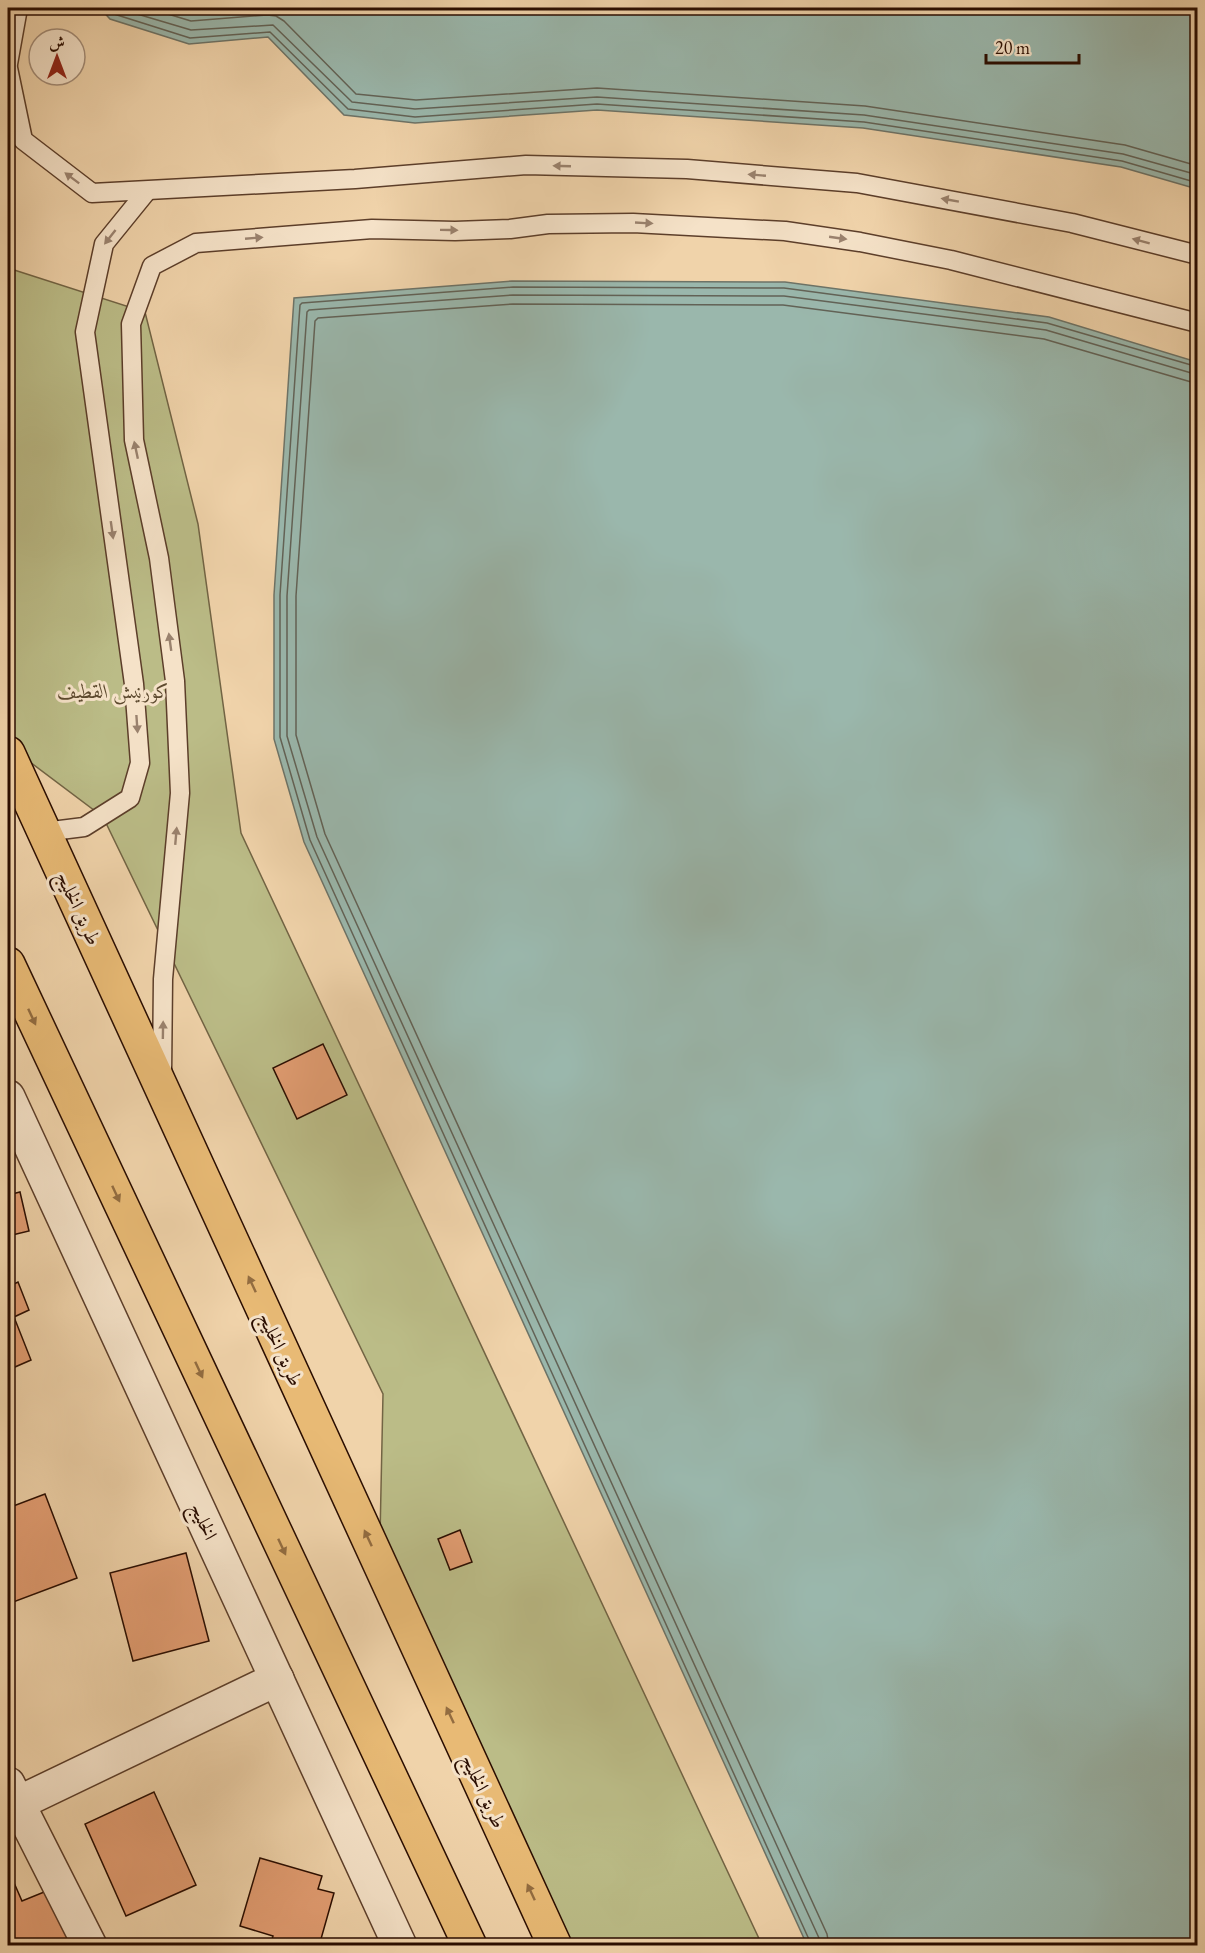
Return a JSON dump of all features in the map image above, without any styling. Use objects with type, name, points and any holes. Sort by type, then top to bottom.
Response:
[{"type":"main road","name":"طريق الخليج","points":[[8,753],[555,1946]]},
{"type":"main road","points":[[8,964],[470,1946]]},
{"type":"street","name":"الخليج","points":[[8,1097],[400,1946]]},
{"type":"street","points":[[90,1946],[11,1797],[277,1679]]},
{"type":"lane","points":[[18,8],[8,66],[23,140],[92,193],[355,179],[526,165],[687,169],[857,183],[1072,223],[1197,255]]},
{"type":"lane","points":[[44,832],[84,827],[130,798],[140,763],[134,684],[85,332],[104,244],[147,191]]},
{"type":"lane","points":[[162,1089],[163,979],[180,793],[175,681],[159,558],[134,440],[131,324],[152,266],[196,243],[372,229],[455,231],[558,224],[633,223],[784,231],[860,242],[951,260],[1197,323]]},
{"type":"green space","name":"كورنيش القطيف","points":[[8,268],[145,312],[198,524],[241,833],[762,1945],[569,1945],[380,1537],[383,1394],[103,817],[14,750],[8,736]]},
{"type":"water","points":[[100,8],[1197,8],[1197,189],[1121,167],[863,128],[597,110],[415,123],[344,115],[268,37],[189,44],[110,19]]},
{"type":"water","points":[[512,281],[785,282],[1049,317],[1197,362],[1197,1945],[807,1945],[304,842],[274,739],[274,595],[294,298]]},
{"type":"building","points":[[323,1044],[347,1095],[297,1119],[273,1068]]},
{"type":"building","points":[[20,1192],[29,1231],[8,1236],[8,1195]]},
{"type":"building","points":[[18,1282],[29,1310],[14,1317],[31,1360],[8,1370],[8,1287]]},
{"type":"building","points":[[45,1494],[77,1578],[8,1604],[8,1508]]},
{"type":"building","points":[[460,1530],[472,1562],[450,1570],[438,1539]]},
{"type":"building","points":[[186,1553],[209,1641],[133,1661],[110,1573]]},
{"type":"building","points":[[154,1792],[196,1885],[126,1916],[85,1824]]},
{"type":"building","points":[[260,1858],[322,1876],[318,1889],[334,1893],[319,1946],[270,1946],[273,1936],[240,1926]]},
{"type":"building","points":[[8,1869],[22,1901],[49,1890],[71,1945],[8,1946]]}]
